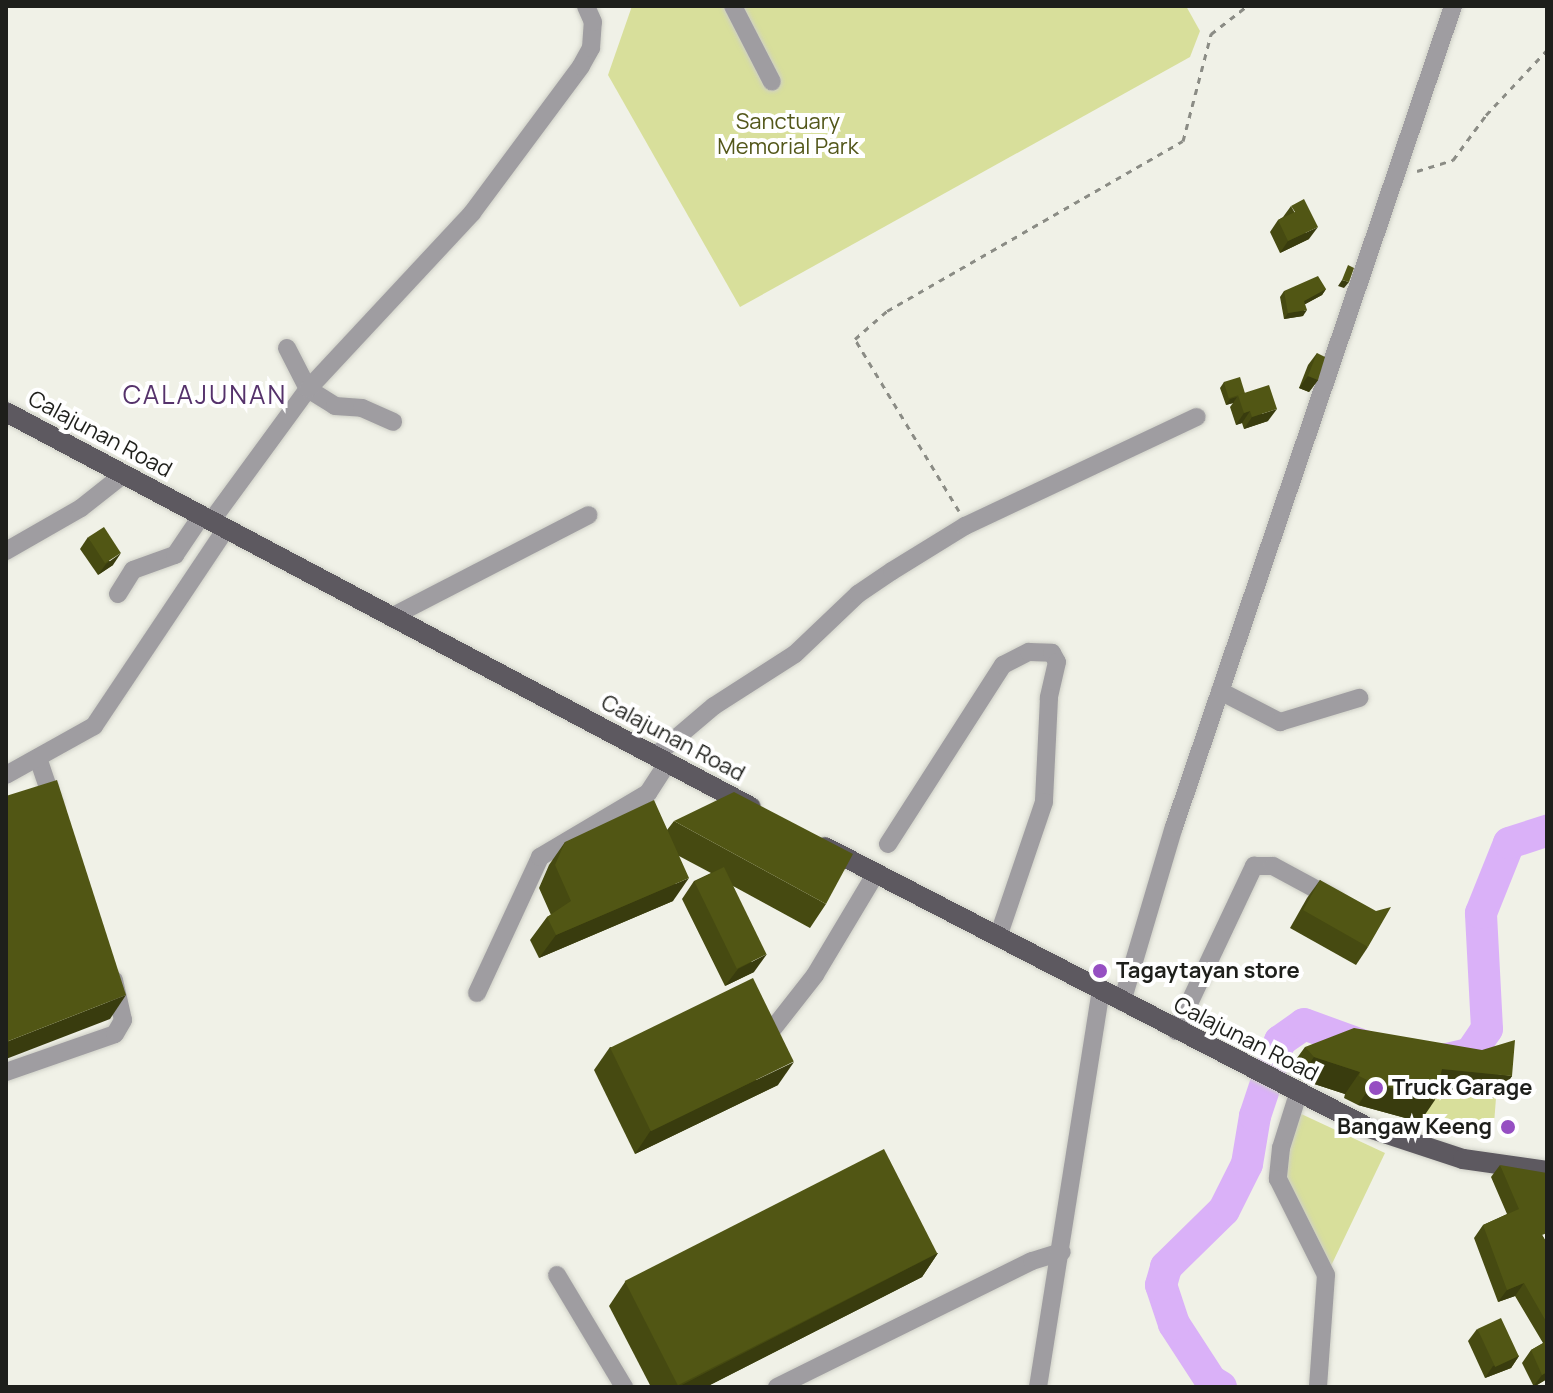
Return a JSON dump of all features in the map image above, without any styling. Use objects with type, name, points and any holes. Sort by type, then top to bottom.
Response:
[{"type":"main road","name":"Calajunan Road","points":[[6,412],[774,819]]},
{"type":"main road","name":"Calajunan Road","points":[[800,833],[1298,1094],[1420,1146],[1547,1171]]},
{"type":"street","points":[[6,775],[94,726],[213,521],[308,389],[472,213],[581,66],[591,48],[593,22],[586,6]]},
{"type":"street","points":[[733,6],[772,82]]},
{"type":"street","points":[[1122,1002],[1220,691],[1453,6]]},
{"type":"street","points":[[287,348],[308,389],[335,406],[362,408],[393,422]]},
{"type":"street","points":[[477,993],[540,857],[648,793],[661,759],[714,706],[795,654],[858,594],[965,526],[1197,417]]},
{"type":"street","points":[[6,551],[81,508],[124,474]]},
{"type":"street","points":[[393,616],[589,515]]},
{"type":"street","points":[[118,594],[133,570],[175,555],[213,521]]},
{"type":"street","points":[[888,844],[1003,665],[1029,652],[1052,653],[1057,662],[1049,698],[1044,802],[998,937]]},
{"type":"street","points":[[1220,691],[1280,722],[1359,698]]},
{"type":"street","points":[[38,758],[60,823]]},
{"type":"street","points":[[1176,1031],[1254,866],[1273,866],[1355,911]]},
{"type":"street","points":[[768,1035],[815,975],[876,873]]},
{"type":"street","points":[[6,1072],[119,1030],[123,1008],[109,965]]},
{"type":"street","points":[[1038,1387],[1062,1252],[1101,990]]},
{"type":"street","points":[[1298,1094],[1281,1148],[1278,1179],[1326,1275],[1318,1387]]},
{"type":"street","points":[[777,1387],[1032,1261],[1062,1252]]},
{"type":"street","points":[[557,1275],[624,1387]]},
{"type":"path","points":[[965,526],[929,458],[859,354],[855,339],[887,311],[1183,141],[1211,34],[1247,6]]},
{"type":"path","points":[[1395,178],[1453,160],[1486,115],[1547,50]]},
{"type":"green space","name":"Sanctuary Memorial Park","points":[[632,6],[1186,6],[1200,31],[1190,57],[740,307],[608,75]]},
{"type":"green space","points":[[1426,1091],[1496,1098],[1493,1137],[1420,1122]]},
{"type":"green space","points":[[1297,1112],[1385,1153],[1330,1268],[1283,1178]]},
{"type":"building","points":[[1304,199],[1318,227],[1288,241],[1278,220],[1295,212],[1291,206]]},
{"type":"building","points":[[1348,265],[1354,268],[1349,282],[1342,280]]},
{"type":"building","points":[[1318,276],[1326,289],[1304,301],[1307,310],[1288,313],[1284,291]]},
{"type":"building","points":[[1317,353],[1325,357],[1318,380],[1308,376]]},
{"type":"building","points":[[1240,377],[1245,393],[1229,398],[1224,382]]},
{"type":"building","points":[[1269,385],[1277,409],[1252,417],[1250,411],[1244,413],[1238,395]]},
{"type":"building","points":[[104,527],[121,553],[105,563],[88,537]]},
{"type":"building","points":[[57,780],[126,995],[6,1042],[6,796]]},
{"type":"building","points":[[734,792],[853,854],[826,904],[674,821]]},
{"type":"building","points":[[654,800],[689,878],[556,935],[547,917],[571,901],[555,865],[565,842]]},
{"type":"building","points":[[724,867],[767,954],[737,969],[694,881]]},
{"type":"building","points":[[1320,880],[1376,911],[1391,907],[1368,947],[1303,910]]},
{"type":"building","points":[[753,978],[794,1062],[651,1131],[610,1048]]},
{"type":"building","points":[[1354,1028],[1482,1050],[1515,1040],[1512,1076],[1442,1069],[1435,1100],[1373,1083],[1359,1076],[1360,1072],[1314,1057],[1305,1047]]},
{"type":"building","points":[[884,1149],[937,1253],[678,1385],[625,1281]]},
{"type":"building","points":[[1500,1165],[1547,1173],[1547,1233],[1542,1235],[1547,1244],[1547,1323],[1524,1283],[1507,1290],[1483,1225],[1519,1209]]},
{"type":"building","points":[[1501,1318],[1519,1356],[1495,1367],[1477,1329]]},
{"type":"building","points":[[1547,1341],[1547,1372],[1542,1375],[1531,1350]]},
{"type":"waterway","points":[[1434,1062],[1470,1054],[1487,1029],[1481,913],[1509,843],[1547,831]]},
{"type":"waterway","points":[[1221,1387],[1211,1381],[1174,1324],[1161,1285],[1166,1267],[1224,1210],[1247,1164],[1255,1116],[1280,1041],[1304,1024],[1375,1050]]},
{"type":"place","name":"Tagaytayan store","points":[[1100,971]]},
{"type":"place","name":"Truck Garage","points":[[1376,1088]]},
{"type":"place","name":"Bangaw Keeng","points":[[1508,1127]]},
{"type":"district","name":"CALAJUNAN","points":[[205,395]]}]
